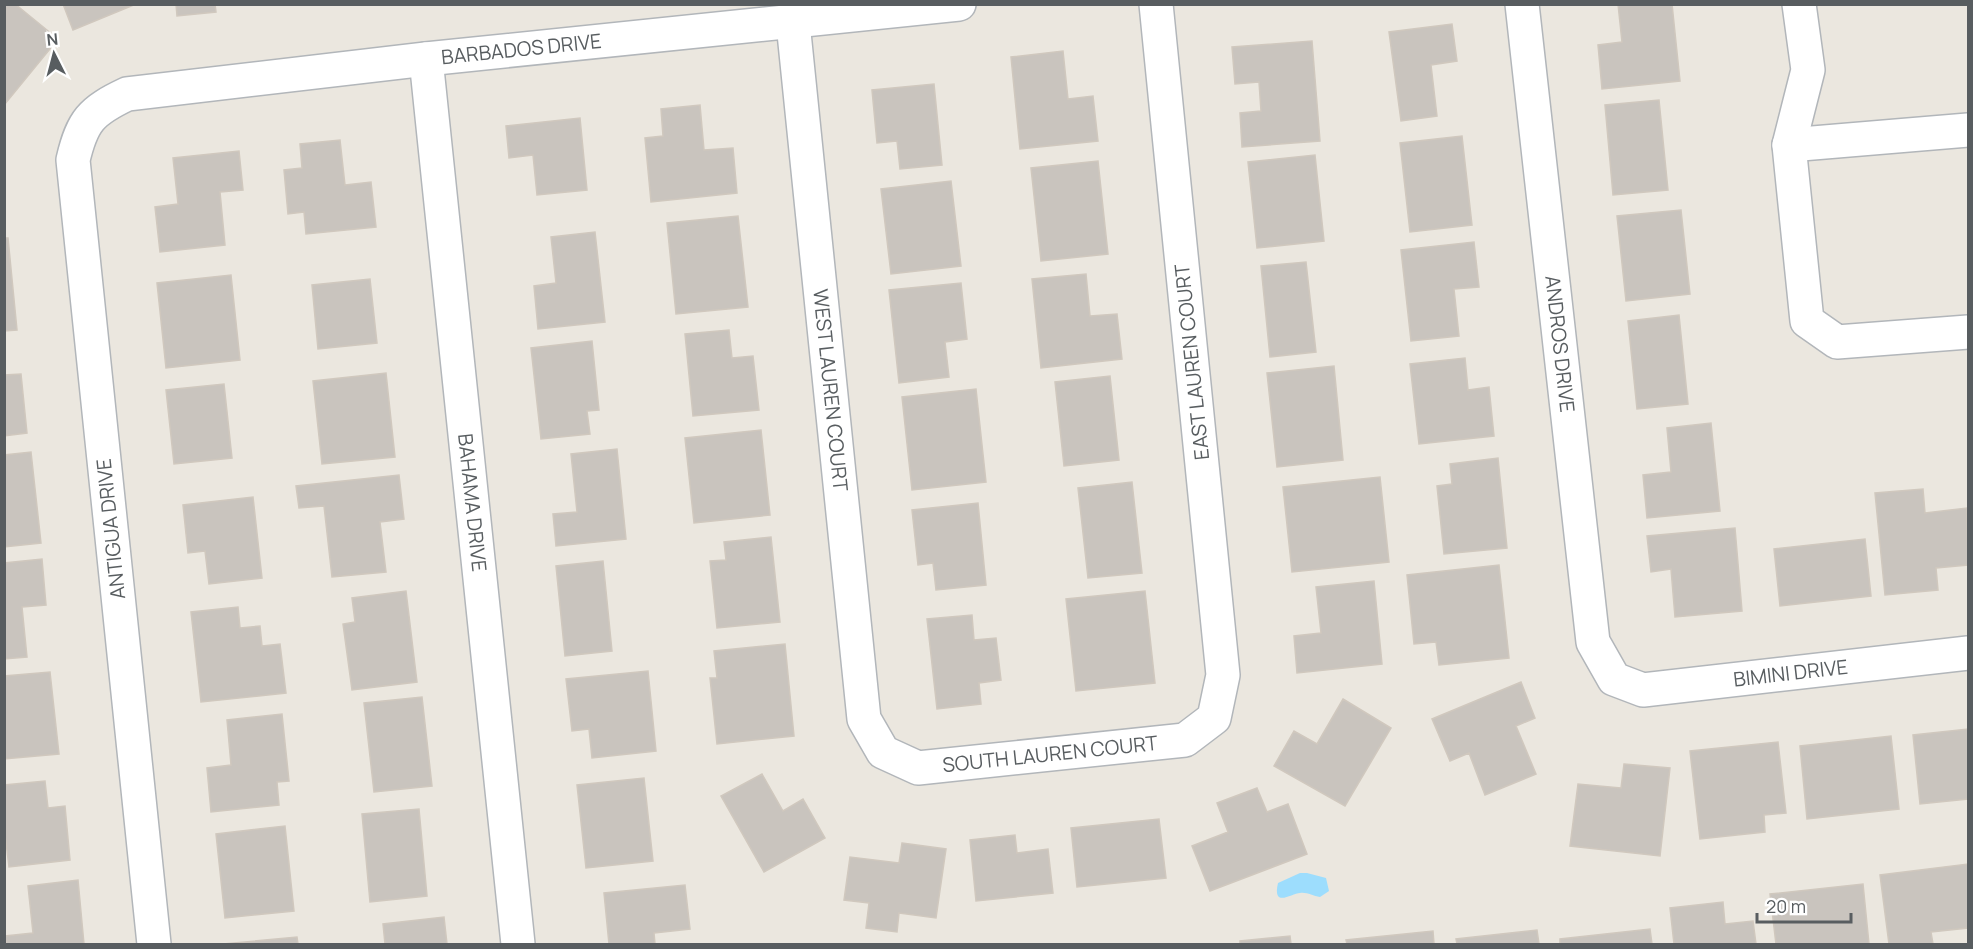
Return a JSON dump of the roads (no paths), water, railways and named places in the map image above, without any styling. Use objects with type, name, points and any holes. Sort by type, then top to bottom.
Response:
[{"type":"street","name":"BARBADOS DRIVE","points":[[90,116],[126,94],[959,4]]},
{"type":"street","name":"EAST LAUREN COURT","points":[[1156,4],[1223,675],[1214,718]]},
{"type":"street","name":"ANDROS DRIVE","points":[[1522,4],[1593,642],[1614,679]]},
{"type":"street","points":[[1799,4],[1808,70],[1789,145],[1807,321],[1837,342],[1968,332]]},
{"type":"street","name":"WEST LAUREN COURT","points":[[793,22],[864,719],[883,752]]},
{"type":"street","name":"BAHAMA DRIVE","points":[[426,60],[518,945]]},
{"type":"street","name":"ANTIGUA DRIVE","points":[[90,116],[78,138],[73,160],[154,945]]},
{"type":"street","points":[[1789,145],[1968,130]]},
{"type":"street","name":"BIMINI DRIVE","points":[[1614,679],[1643,690],[1968,653]]},
{"type":"street","name":"SOUTH LAUREN COURT","points":[[883,752],[918,768],[1185,740],[1214,718]]},
{"type":"water","points":[[1300,873],[1326,878],[1329,891],[1320,897],[1303,893],[1280,898],[1277,891],[1278,883]]}]
